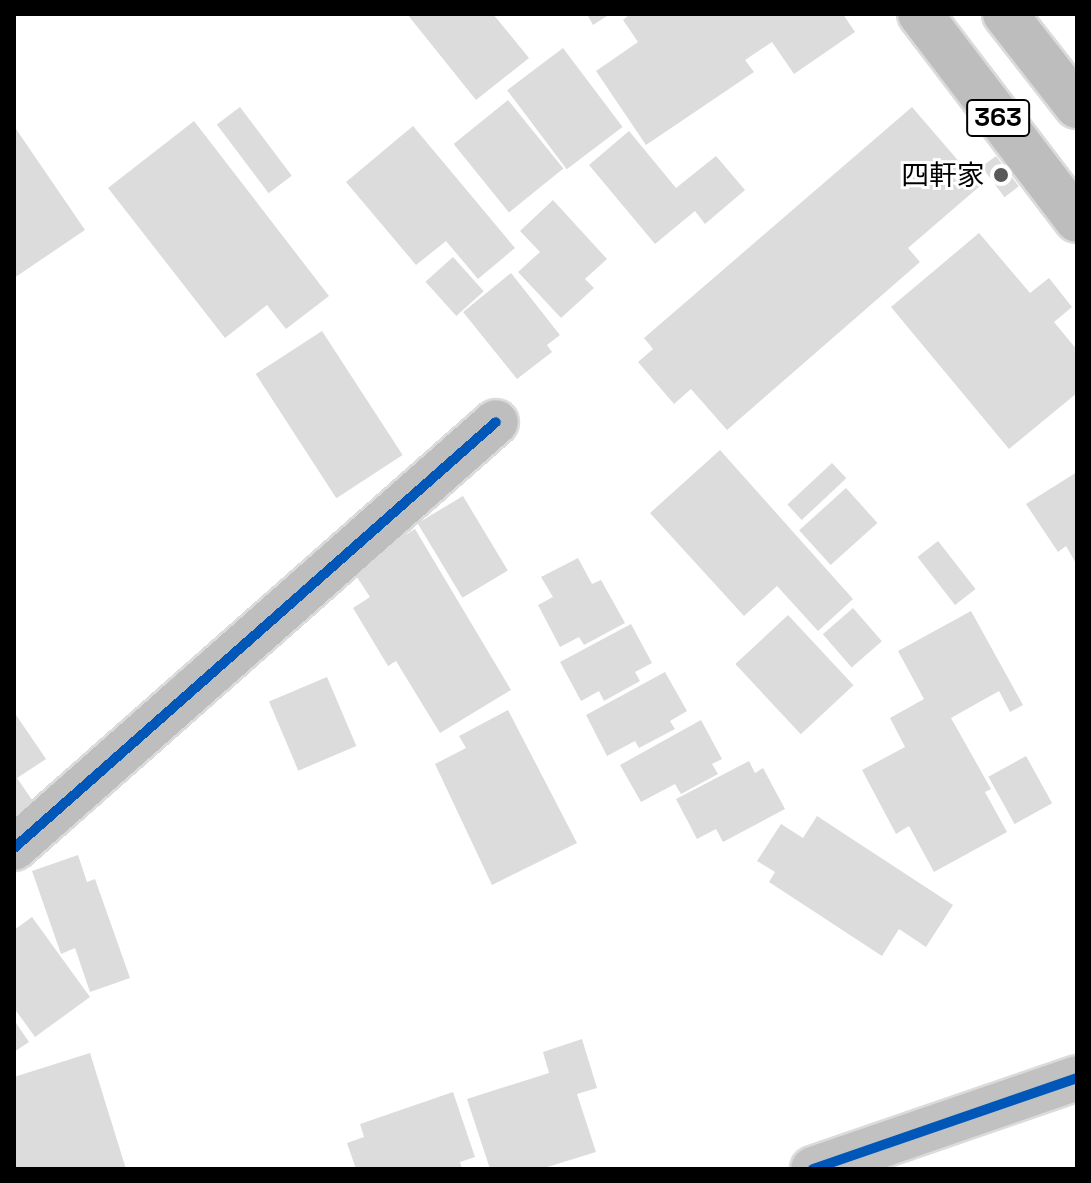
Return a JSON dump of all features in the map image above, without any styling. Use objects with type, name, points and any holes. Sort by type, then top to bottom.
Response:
[{"type":"highway","name":"363","points":[[920,14],[1077,220]]},
{"type":"highway","name":"363","points":[[1005,14],[1077,106]]},
{"type":"street","points":[[14,848],[496,422]]},
{"type":"street","points":[[813,1169],[1077,1078]]},
{"type":"building","points":[[407,14],[493,14],[529,58],[476,100]]},
{"type":"building","points":[[587,14],[610,14],[593,25]]},
{"type":"building","points":[[630,14],[843,14],[855,32],[794,74],[772,42],[745,60],[754,72],[646,145],[596,71],[638,42],[623,20]]},
{"type":"building","points":[[563,48],[623,127],[567,169],[507,90]]},
{"type":"building","points":[[508,100],[563,168],[509,212],[454,144]]},
{"type":"building","points":[[240,107],[292,176],[269,193],[217,124]]},
{"type":"building","points":[[912,107],[980,186],[908,248],[920,262],[727,430],[691,389],[674,404],[638,362],[653,349],[644,338]]},
{"type":"building","points":[[194,121],[329,296],[286,329],[267,305],[225,338],[108,188]]},
{"type":"building","points":[[14,126],[85,230],[14,278]]},
{"type":"building","points":[[413,126],[515,248],[478,279],[446,241],[416,265],[346,182]]},
{"type":"building","points":[[629,131],[676,188],[716,156],[745,190],[705,224],[695,211],[655,244],[589,165]]},
{"type":"building","points":[[996,156],[1019,186],[1004,197],[982,167]]},
{"type":"building","points":[[553,200],[607,259],[585,279],[594,288],[561,318],[518,272],[540,252],[520,231]]},
{"type":"building","points":[[979,233],[1030,293],[1049,278],[1072,307],[1054,322],[1077,350],[1077,393],[1009,449],[891,307]]},
{"type":"building","points":[[453,257],[484,291],[456,316],[426,282]]},
{"type":"building","points":[[511,273],[560,335],[547,345],[552,352],[517,379],[463,312]]},
{"type":"building","points":[[322,331],[403,455],[336,498],[256,374]]},
{"type":"building","points":[[720,450],[853,599],[818,631],[777,586],[744,616],[650,513]]},
{"type":"building","points":[[832,463],[846,478],[802,520],[787,505]]},
{"type":"building","points":[[1077,472],[1077,565],[1066,546],[1058,552],[1026,504]]},
{"type":"building","points":[[846,488],[877,523],[831,565],[799,530]]},
{"type":"building","points":[[463,496],[508,571],[462,598],[418,523]]},
{"type":"building","points":[[415,529],[511,690],[440,733],[396,661],[388,666],[353,608],[370,597],[351,568]]},
{"type":"building","points":[[938,541],[976,589],[955,605],[918,557]]},
{"type":"building","points":[[578,558],[592,584],[601,580],[625,623],[584,645],[579,637],[560,647],[538,605],[553,597],[541,577]]},
{"type":"building","points":[[853,608],[882,641],[852,667],[823,634]]},
{"type":"building","points":[[971,611],[1023,705],[1010,712],[999,691],[951,718],[991,789],[985,792],[1007,832],[934,872],[909,826],[896,834],[862,770],[905,747],[890,718],[924,699],[898,651]]},
{"type":"building","points":[[788,615],[853,685],[801,734],[735,664]]},
{"type":"building","points":[[631,624],[652,663],[635,672],[640,681],[604,701],[599,691],[581,701],[560,662]]},
{"type":"building","points":[[665,672],[687,711],[670,721],[675,729],[639,748],[635,741],[607,756],[586,715]]},
{"type":"building","points":[[327,677],[356,746],[298,771],[269,702]]},
{"type":"building","points":[[508,710],[577,843],[492,885],[435,764],[466,748],[459,736]]},
{"type":"building","points":[[14,712],[46,759],[17,778],[41,813],[14,831]]},
{"type":"building","points":[[701,720],[722,759],[712,764],[718,774],[681,794],[675,784],[641,802],[620,765]]},
{"type":"building","points":[[1026,756],[1052,803],[1015,824],[988,777]]},
{"type":"building","points":[[749,761],[755,773],[763,768],[785,809],[723,842],[716,829],[697,839],[676,799]]},
{"type":"building","points":[[817,816],[953,905],[926,947],[899,929],[882,956],[769,882],[775,872],[757,861],[781,824],[803,838]]},
{"type":"building","points":[[78,855],[87,882],[95,879],[130,978],[90,992],[75,948],[61,954],[32,871]]},
{"type":"building","points":[[32,917],[90,997],[35,1037],[14,1008],[14,930]]},
{"type":"building","points":[[14,1020],[29,1042],[14,1052]]},
{"type":"building","points":[[582,1039],[597,1088],[577,1094],[596,1152],[541,1169],[490,1169],[467,1099],[549,1073],[543,1052]]},
{"type":"building","points":[[90,1053],[126,1169],[14,1169],[14,1077]]},
{"type":"building","points":[[453,1092],[475,1157],[460,1162],[462,1169],[356,1169],[347,1143],[364,1137],[360,1124]]},
{"type":"cycle path","points":[[14,848],[496,422]]},
{"type":"cycle path","points":[[813,1169],[1077,1078]]},
{"type":"place","name":"四軒家","points":[[1001,175]]}]
